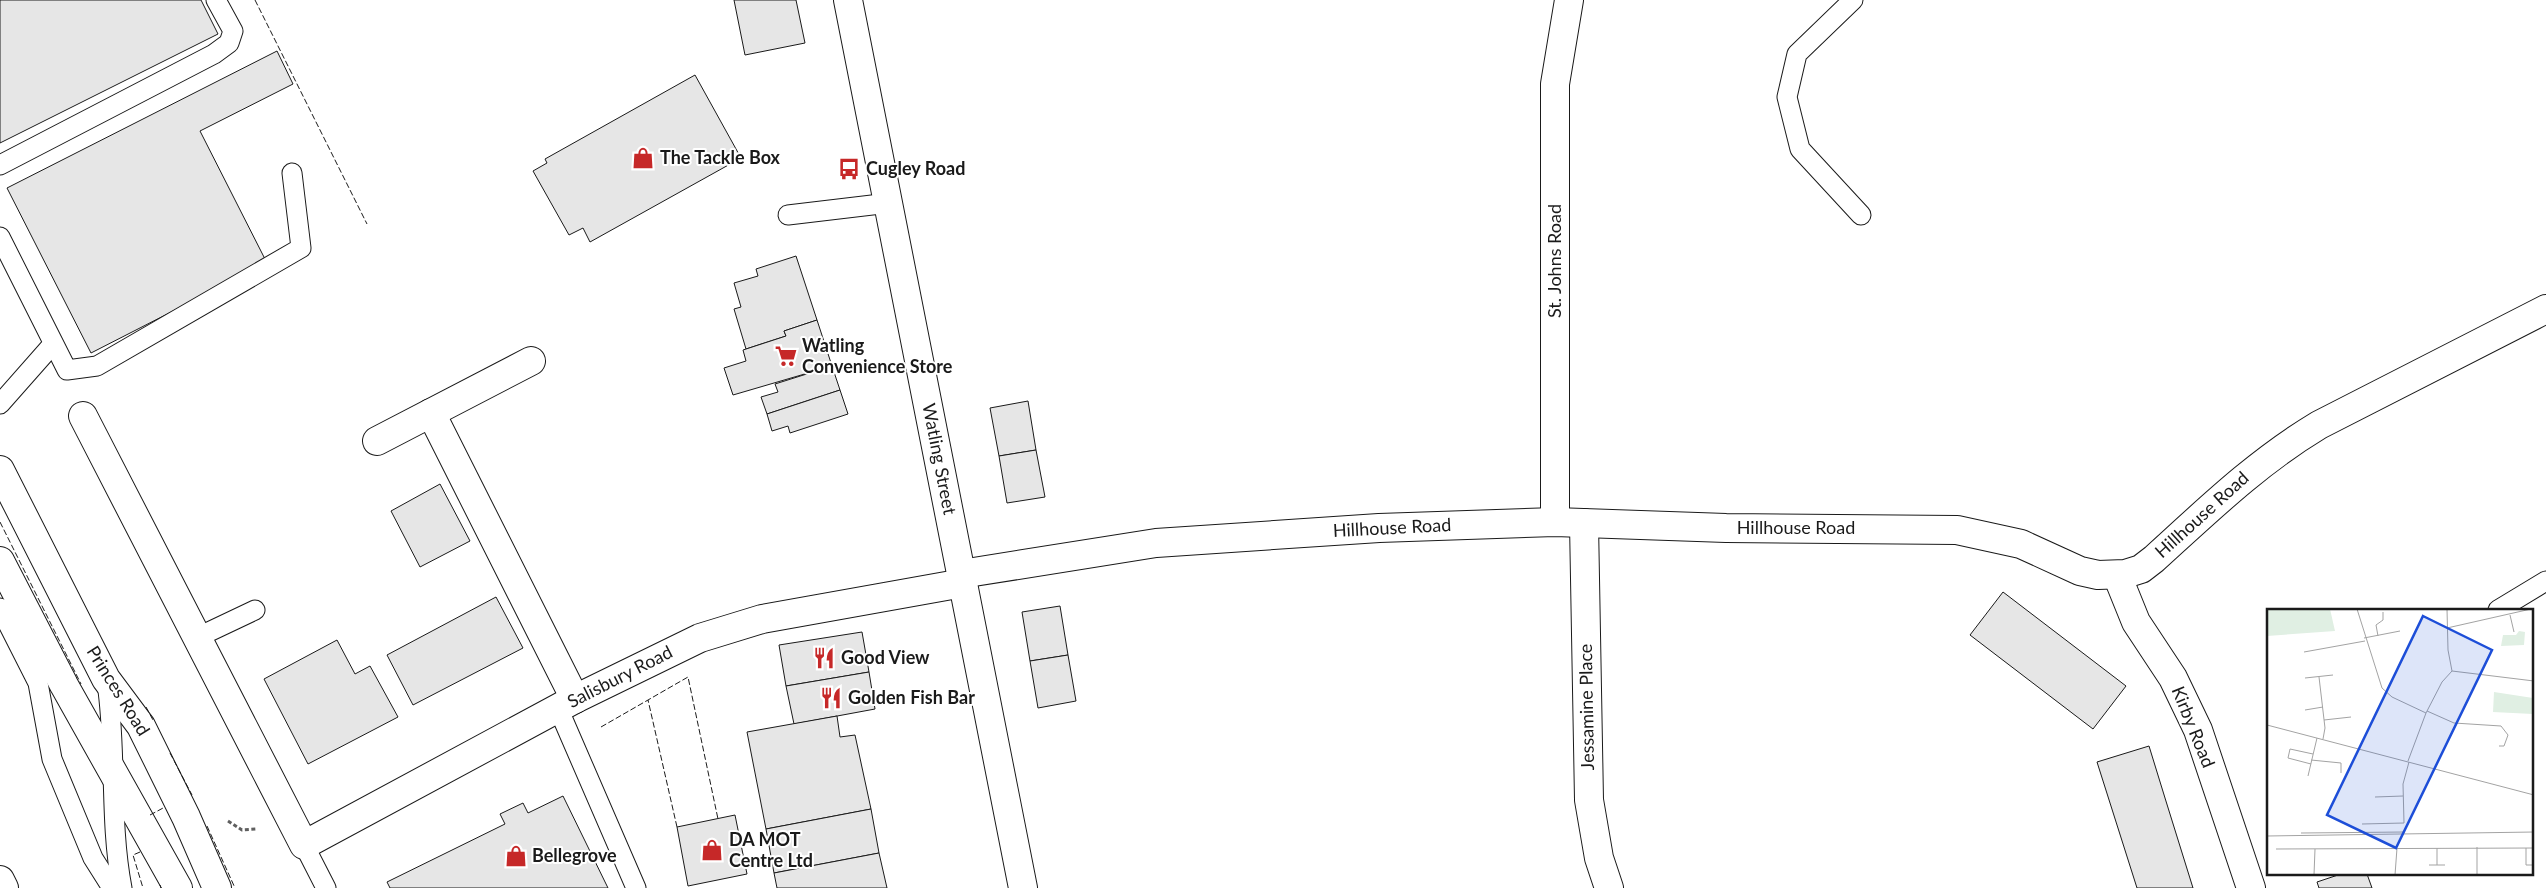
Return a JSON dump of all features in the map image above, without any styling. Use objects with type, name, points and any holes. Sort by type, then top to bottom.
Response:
[{"type":"street","name":"Watling Street","points":[[848,0],[1023,888]]},
{"type":"street","name":"St. Johns Road","points":[[1555,522],[1555,84],[1569,0]]},
{"type":"street","name":"Hillhouse Road","points":[[962,578],[1173,542],[1360,529],[1555,522],[1726,528],[1957,530],[2021,544],[2092,574],[2117,575],[2140,569],[2154,559],[2237,483],[2292,441],[2319,424],[2545,313]]},
{"type":"street","points":[[377,441],[530,361]]},
{"type":"street","points":[[431,414],[567,703]]},
{"type":"street","points":[[83,416],[304,845]]},
{"type":"street","name":"Princes Road","points":[[0,470],[106,680],[141,726],[186,817],[217,888]]},
{"type":"street","name":"Jessamine Place","points":[[1584,524],[1589,800],[1599,858],[1609,888]]},
{"type":"street","points":[[0,561],[114,774],[178,888]]},
{"type":"street","name":"Kirby Road","points":[[2117,575],[2136,622],[2173,678],[2198,730],[2251,888]]},
{"type":"street","name":"Salisbury Road","points":[[304,845],[567,703],[680,646],[736,626],[962,578]]},
{"type":"street","points":[[0,880],[4,888]]},
{"type":"lane","points":[[0,166],[214,54],[229,43],[233,31],[216,0]]},
{"type":"lane","points":[[1853,0],[1797,54],[1786,97],[1800,149],[1861,215]]},
{"type":"lane","points":[[0,237],[67,370],[97,366],[301,248],[292,173]]},
{"type":"lane","points":[[788,215],[889,203]]},
{"type":"lane","points":[[0,404],[53,344]]},
{"type":"lane","points":[[2500,609],[2546,581]]},
{"type":"lane","points":[[0,608],[38,683],[52,759],[93,858],[112,888]]},
{"type":"lane","points":[[196,638],[255,610]]},
{"type":"lane","points":[[106,680],[112,718],[115,852],[122,888]]},
{"type":"lane","points":[[567,703],[636,888]]},
{"type":"lane","points":[[304,845],[326,888]]},
{"type":"path","points":[[186,817],[208,807],[242,830],[277,828],[304,845]]},
{"type":"building","points":[[0,0],[201,0],[218,34],[0,143]]},
{"type":"building","points":[[734,0],[796,0],[805,43],[745,55]]},
{"type":"building","points":[[277,51],[293,84],[200,131],[267,263],[91,353],[7,188]]},
{"type":"building","name":"The Tackle Box","points":[[695,75],[741,158],[590,242],[583,228],[569,235],[533,171],[547,163],[545,159]]},
{"type":"building","points":[[796,256],[817,320],[784,331],[786,336],[746,349],[734,309],[741,307],[734,283],[758,276],[756,269]]},
{"type":"building","name":"Watling Convenience Store","points":[[817,320],[832,366],[733,395],[724,368],[746,361],[743,350],[786,336],[784,331]]},
{"type":"building","points":[[832,366],[840,390],[767,414],[761,397],[778,392],[775,384]]},
{"type":"building","points":[[840,390],[848,414],[790,433],[788,426],[772,431],[767,414]]},
{"type":"building","points":[[1028,401],[1036,450],[999,456],[990,408]]},
{"type":"building","points":[[1036,450],[1045,497],[1007,503],[999,456]]},
{"type":"building","points":[[440,484],[470,541],[420,567],[391,511]]},
{"type":"building","points":[[2003,592],[2126,686],[2093,729],[1970,635]]},
{"type":"building","points":[[496,597],[523,648],[413,705],[387,655]]},
{"type":"building","points":[[1060,606],[1068,655],[1030,661],[1022,612]]},
{"type":"building","name":"Good View","points":[[862,632],[869,672],[786,686],[779,645]]},
{"type":"building","points":[[337,640],[355,674],[370,666],[398,717],[308,764],[264,679]]},
{"type":"building","points":[[1068,655],[1076,701],[1038,708],[1030,661]]},
{"type":"building","name":"Golden Fish Bar","points":[[869,672],[875,709],[794,724],[786,686]]},
{"type":"building","points":[[837,716],[840,737],[855,735],[871,809],[766,829],[747,732]]},
{"type":"building","points":[[2149,746],[2193,888],[2137,888],[2097,762]]},
{"type":"building","name":"Bellegrove","points":[[563,796],[608,888],[390,888],[387,882],[505,824],[500,814],[523,803],[528,813]]},
{"type":"building","points":[[871,809],[879,853],[774,873],[766,829]]},
{"type":"building","name":"DA MOT Centre Ltd","points":[[735,815],[747,874],[688,886],[677,827]]},
{"type":"building","points":[[879,853],[887,888],[777,888],[774,873]]},
{"type":"building","points":[[2335,876],[2368,876],[2372,888],[2319,888],[2317,882]]},
{"type":"fence","points":[[255,0],[367,224]]},
{"type":"fence","points":[[0,522],[81,684]]},
{"type":"fence","points":[[677,827],[648,700],[688,677],[718,819]]},
{"type":"fence","points":[[601,727],[648,700]]},
{"type":"fence","points":[[146,707],[153,720]]},
{"type":"fence","points":[[170,753],[192,795]]},
{"type":"fence","points":[[150,815],[165,807]]},
{"type":"fence","points":[[207,826],[235,888]]},
{"type":"fence","points":[[140,852],[133,855],[143,888]]},
{"type":"place","name":"The Tackle Box","points":[[643,158]]},
{"type":"place","name":"Cugley Road","points":[[849,169]]},
{"type":"place","name":"Watling Convenience Store","points":[[786,356]]},
{"type":"place","name":"Good View","points":[[824,658]]},
{"type":"place","name":"Golden Fish Bar","points":[[831,698]]},
{"type":"place","name":"DA MOT Centre Ltd","points":[[712,850]]},
{"type":"place","name":"Bellegrove","points":[[516,856]]}]
